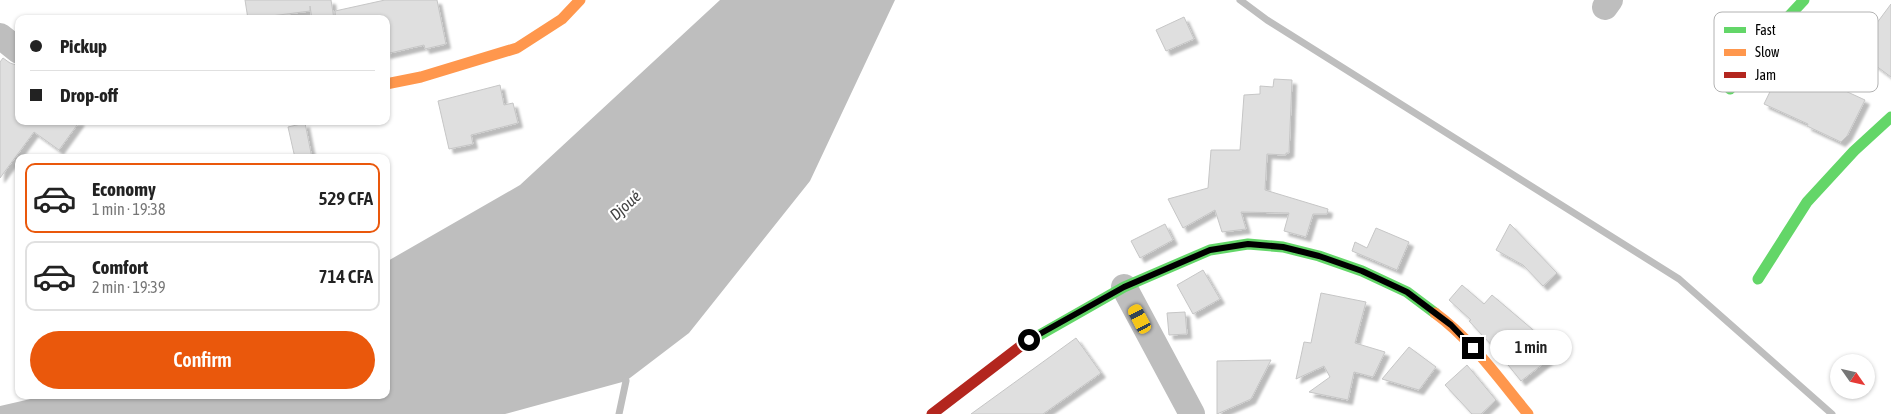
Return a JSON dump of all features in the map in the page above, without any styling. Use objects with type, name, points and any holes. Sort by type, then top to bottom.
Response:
[{"type":"street","points":[[390,83],[421,77],[517,48],[562,18],[580,0]]},
{"type":"street","points":[[1793,12],[1804,0]]},
{"type":"street","points":[[0,36],[15,48]]},
{"type":"street","points":[[1758,279],[1807,202],[1854,151],[1891,117]]},
{"type":"street","points":[[932,414],[1029,340],[1124,287],[1210,250],[1248,244],[1283,247],[1319,256],[1362,271],[1407,292],[1451,325],[1484,360],[1528,414]]},
{"type":"street","points":[[1124,287],[1192,414]]},
{"type":"water","name":"Djoué","points":[[720,0],[895,0],[810,181],[689,333],[626,381],[505,414],[0,414],[0,406],[31,399],[390,399],[390,260],[520,185]]},
{"type":"building","points":[[245,0],[331,0],[333,15],[311,15],[310,6],[310,11],[279,15],[247,15]]},
{"type":"building","points":[[385,0],[437,0],[446,44],[425,49],[424,45],[390,53],[390,15],[336,15],[335,11]]},
{"type":"building","points":[[1891,4],[1891,77],[1878,67],[1878,21]]},
{"type":"building","points":[[1184,17],[1194,39],[1166,51],[1156,30]]},
{"type":"building","points":[[3,58],[15,65],[15,125],[77,125],[59,150],[34,132],[18,154],[15,154],[15,158],[0,178],[0,62]]},
{"type":"building","points":[[1274,79],[1292,80],[1289,153],[1286,153],[1286,155],[1267,154],[1265,190],[1328,209],[1327,214],[1313,214],[1306,237],[1284,231],[1289,213],[1241,212],[1246,229],[1222,232],[1215,210],[1183,228],[1168,199],[1208,188],[1211,150],[1240,150],[1244,95],[1260,94],[1260,86],[1273,87]]},
{"type":"building","points":[[500,85],[504,105],[513,103],[518,123],[471,135],[473,144],[449,149],[438,101]]},
{"type":"building","points":[[1770,92],[1848,92],[1865,100],[1847,136],[1841,142],[1807,126],[1808,124],[1764,104]]},
{"type":"building","points":[[305,125],[311,154],[294,154],[288,127]]},
{"type":"building","points":[[1165,224],[1173,240],[1140,258],[1131,241]]},
{"type":"building","points":[[1510,224],[1557,273],[1543,286],[1523,265],[1496,250]]},
{"type":"building","points":[[1376,228],[1409,242],[1397,270],[1352,251],[1355,242],[1367,248]]},
{"type":"building","points":[[1203,270],[1220,299],[1193,314],[1177,285]]},
{"type":"building","points":[[1462,285],[1484,304],[1492,295],[1532,329],[1552,357],[1521,381],[1469,321],[1471,320],[1449,300]]},
{"type":"building","points":[[1321,293],[1366,302],[1355,343],[1385,352],[1373,377],[1354,372],[1348,400],[1309,392],[1330,377],[1324,366],[1296,379],[1304,342],[1311,343]]},
{"type":"building","points":[[1185,312],[1187,334],[1169,335],[1167,313]]},
{"type":"building","points":[[1076,338],[1101,373],[1043,414],[971,414]]},
{"type":"building","points":[[1409,347],[1436,367],[1419,390],[1382,379]]},
{"type":"building","points":[[1271,360],[1251,399],[1217,414],[1217,361]]},
{"type":"building","points":[[1467,365],[1496,400],[1481,414],[1472,414],[1445,385]]},
{"type":"waterway","points":[[1240,0],[1267,20],[1679,279],[1832,414]]},
{"type":"waterway","points":[[619,414],[626,381]]},
{"type":"traffic: fast","points":[[1793,12],[1804,0]]},
{"type":"traffic: fast","points":[[1758,279],[1807,202],[1854,151],[1891,117]]},
{"type":"traffic: fast","points":[[1022,345],[1124,287],[1210,250],[1248,244],[1283,247],[1319,256],[1362,271],[1407,292],[1435,313]]},
{"type":"traffic: slow","points":[[390,83],[421,77],[517,48],[562,19],[580,0]]},
{"type":"traffic: slow","points":[[1435,313],[1473,348],[1528,414]]},
{"type":"traffic: jam","points":[[932,414],[1022,345]]},
{"type":"route","points":[[1029,340],[1124,287],[1210,250],[1248,244],[1283,247],[1319,256],[1362,271],[1407,292],[1451,325],[1473,348]]}]
